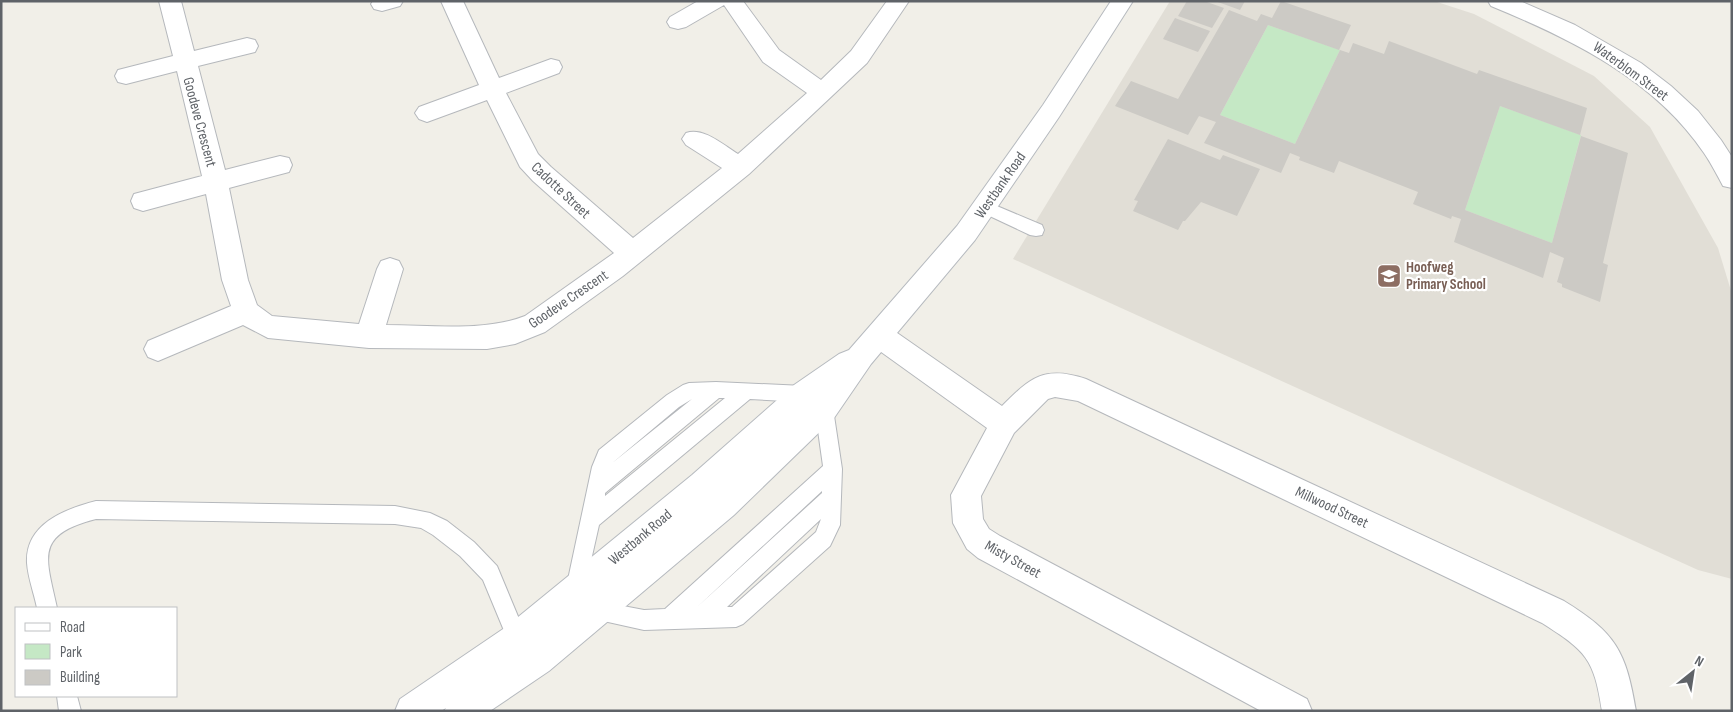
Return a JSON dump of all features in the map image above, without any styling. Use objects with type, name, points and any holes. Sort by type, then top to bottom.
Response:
[{"type":"street","name":"Goodeve Crescent","points":[[170,1],[216,182],[235,280],[246,312],[255,320],[268,326],[369,336],[487,336],[515,332],[535,324],[632,254],[740,167],[859,57],[898,1]]},
{"type":"street","name":"Cadotte Street","points":[[452,1],[492,88],[529,160],[542,174],[632,254]]},
{"type":"street","points":[[678,22],[715,1]]},
{"type":"street","points":[[732,1],[771,56],[790,71],[823,92]]},
{"type":"street","name":"Westbank Road","points":[[461,711],[537,659],[723,505],[814,402],[870,346],[932,275],[985,207],[1051,111],[1122,1]]},
{"type":"street","name":"Waterblom Street","points":[[1499,1],[1542,18],[1582,37],[1621,60],[1686,113],[1703,131],[1732,179]]},
{"type":"street","name":"Goodeve Crescent","points":[[126,76],[247,46]]},
{"type":"street","points":[[427,113],[551,67]]},
{"type":"street","points":[[694,138],[740,167]]},
{"type":"street","name":"Goodeve Crescent","points":[[143,201],[280,165]]},
{"type":"street","points":[[369,336],[390,269]]},
{"type":"street","points":[[158,349],[246,312]]},
{"type":"street","points":[[870,346],[1004,424]]},
{"type":"street","name":"Millwood Street","points":[[1004,424],[1035,392],[1042,388],[1055,385],[1071,386],[1086,391],[1560,616],[1589,636],[1607,658],[1619,711]]},
{"type":"street","name":"Westbank Road","points":[[412,711],[517,638],[702,485],[814,402]]},
{"type":"street","name":"Misty Street","points":[[1004,424],[966,495],[968,523],[978,539],[989,547],[1295,711]]},
{"type":"lane","points":[[985,207],[1036,230]]},
{"type":"lane","points":[[576,590],[600,467],[606,456],[684,393],[696,390],[747,391],[814,402],[833,469],[830,498],[700,618],[644,620],[597,611]]},
{"type":"lane","points":[[590,520],[747,391]]},
{"type":"lane","points":[[669,619],[833,469]]},
{"type":"lane","points":[[47,607],[38,564],[38,550],[58,524],[77,514],[96,510],[395,515],[423,519],[440,528],[468,549],[490,573],[517,638]]},
{"type":"lane","points":[[67,697],[70,711]]},
{"type":"shaded area","name":"Hoofweg Primary School","points":[[1170,1],[1434,1],[1474,14],[1594,76],[1650,127],[1718,248],[1732,294],[1732,579],[1698,570],[1013,259]]},
{"type":"green space","points":[[1268,25],[1340,50],[1295,144],[1220,115]]},
{"type":"green space","points":[[1500,106],[1581,135],[1552,243],[1465,210]]},
{"type":"building","points":[[1187,1],[1204,1],[1224,8],[1212,28],[1178,16]]},
{"type":"building","points":[[1215,1],[1245,1],[1240,10]]},
{"type":"building","points":[[1281,1],[1351,25],[1339,50],[1268,25],[1220,115],[1295,144],[1340,50],[1349,53],[1353,43],[1384,54],[1389,41],[1477,74],[1479,70],[1587,108],[1580,135],[1500,106],[1465,210],[1552,243],[1581,136],[1628,153],[1603,263],[1608,265],[1600,302],[1562,287],[1562,284],[1557,282],[1564,258],[1550,252],[1543,278],[1454,242],[1461,219],[1452,216],[1451,219],[1413,204],[1418,192],[1339,161],[1334,173],[1299,160],[1300,157],[1290,153],[1281,173],[1204,143],[1216,122],[1199,116],[1188,135],[1115,106],[1131,81],[1178,99],[1229,10],[1257,21],[1261,14],[1272,18]]},
{"type":"building","points":[[1175,18],[1210,31],[1198,52],[1163,39]]},
{"type":"building","points":[[1168,139],[1220,160],[1223,155],[1260,169],[1237,216],[1201,202],[1183,221],[1178,230],[1133,211],[1138,201],[1134,200]]},
{"type":"place","name":"Hoofweg Primary School","points":[[1389,276]]}]
